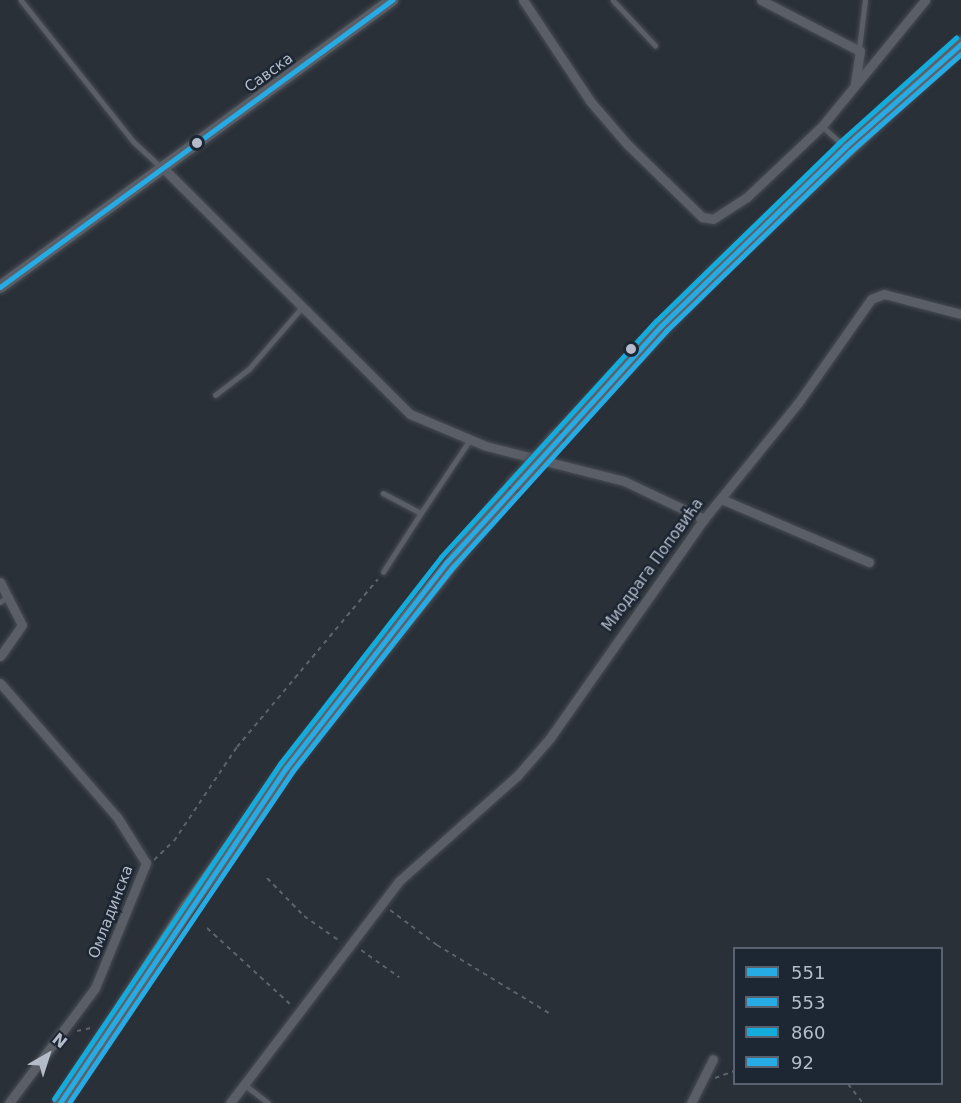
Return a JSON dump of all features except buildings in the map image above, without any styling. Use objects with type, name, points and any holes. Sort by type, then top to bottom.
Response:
[{"type":"main road","points":[[60,1103],[188,906],[286,768],[516,482],[661,326],[845,147],[961,44]]},
{"type":"street","name":"Савска","points":[[0,287],[392,0]]},
{"type":"street","points":[[523,0],[590,100],[627,144],[707,219],[720,217],[747,197],[822,126],[925,0]]},
{"type":"street","points":[[761,0],[860,51],[859,76],[850,94]]},
{"type":"street","points":[[164,169],[410,414],[469,441],[543,457],[624,481],[704,519]]},
{"type":"street","name":"Миодрага Поповића","points":[[231,1103],[381,903],[429,849],[535,755],[704,519],[871,299],[884,294],[961,314]]},
{"type":"street","points":[[721,499],[868,562]]},
{"type":"street","points":[[0,582],[22,625],[0,656]]},
{"type":"street","name":"Омладинска","points":[[0,682],[117,817],[146,863],[105,971],[10,1102]]},
{"type":"street","points":[[692,1103],[704,1083],[713,1059]]},
{"type":"street","points":[[0,1097],[10,1102]]},
{"type":"lane","points":[[21,0],[134,142],[164,169]]},
{"type":"lane","points":[[614,0],[655,45]]},
{"type":"lane","points":[[860,51],[865,0]]},
{"type":"lane","points":[[822,126],[845,147]]},
{"type":"lane","points":[[215,395],[249,369],[303,306]]},
{"type":"lane","points":[[383,572],[469,441]]},
{"type":"lane","points":[[383,493],[422,513]]},
{"type":"lane","points":[[0,602],[9,596]]},
{"type":"lane","points":[[244,1084],[268,1103]]},
{"type":"path","points":[[146,863],[174,841],[237,747],[383,572]]},
{"type":"path","points":[[267,878],[304,916],[399,977]]},
{"type":"path","points":[[381,903],[437,945],[549,1013]]},
{"type":"path","points":[[207,928],[300,1013]]},
{"type":"path","points":[[64,1030],[97,1026]]},
{"type":"path","points":[[704,1083],[733,1072]]},
{"type":"path","points":[[850,1085],[863,1103]]},
{"type":"transit line","name":"92","points":[[0,287],[392,0]]},
{"type":"transit line","name":"860","points":[[54,1099],[280,764],[441,557],[656,321],[840,142],[956,38]]},
{"type":"transit line","name":"551","points":[[60,1103],[286,768],[447,562],[661,326],[845,147],[961,44]]},
{"type":"transit line","name":"553","points":[[69,1103],[292,772],[453,567],[666,331],[850,152],[961,54]]}]
